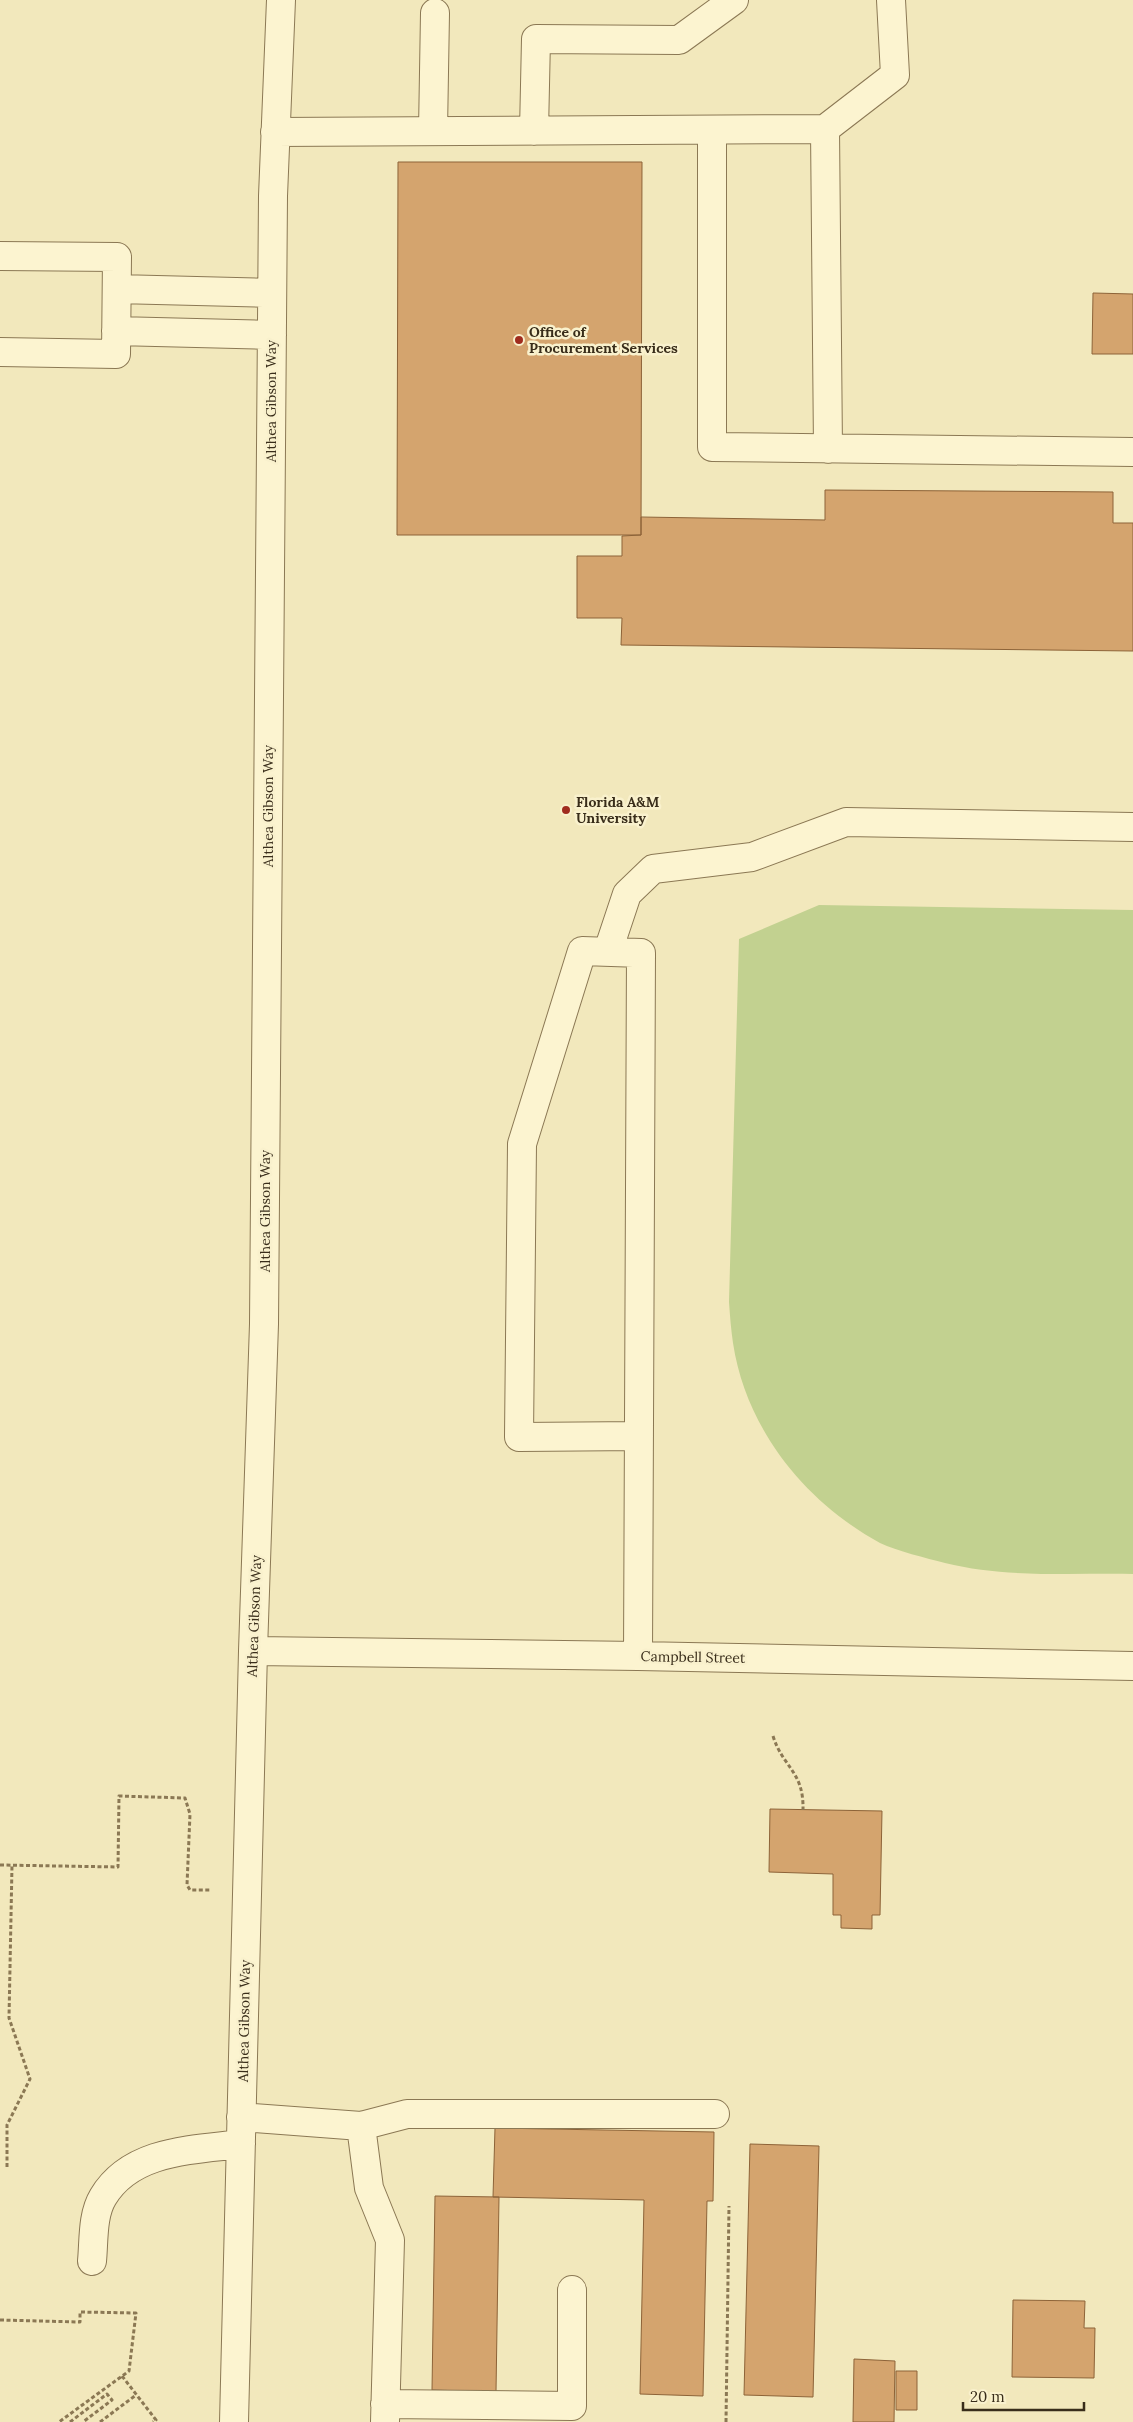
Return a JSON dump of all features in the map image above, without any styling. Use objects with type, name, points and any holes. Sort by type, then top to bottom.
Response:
[{"type":"street","name":"Althea Gibson Way","points":[[234,2422],[253,1651],[264,1324],[272,294],[275,132],[281,0]]},
{"type":"street","points":[[534,131],[536,39],[679,40],[734,0]]},
{"type":"street","points":[[275,132],[825,129],[894,75],[891,0]]},
{"type":"street","points":[[433,131],[435,13]]},
{"type":"street","points":[[825,129],[828,449]]},
{"type":"street","points":[[712,130],[712,448],[1133,452]]},
{"type":"street","points":[[0,256],[117,257],[116,354],[0,352]]},
{"type":"street","points":[[116,289],[272,294]]},
{"type":"street","points":[[116,330],[272,335]]},
{"type":"street","points":[[608,951],[627,894],[653,868],[752,857],[846,822],[1133,827]]},
{"type":"street","points":[[638,1656],[639,1436],[641,953],[582,951],[522,1144],[519,1436],[639,1436]]},
{"type":"street","name":"Campbell Street","points":[[253,1651],[638,1656],[1133,1666]]},
{"type":"street","points":[[241,2117],[361,2126],[407,2114],[715,2114]]},
{"type":"street","points":[[361,2126],[369,2188],[390,2240],[385,2413],[572,2406],[572,2290]]},
{"type":"street","points":[[92,2261],[96,2218],[102,2197],[128,2169],[174,2151],[241,2144]]},
{"type":"path","points":[[773,1736],[778,1752],[794,1771],[803,1791],[803,1810]]},
{"type":"path","points":[[0,1865],[118,1867],[120,1796],[186,1798],[190,1814],[188,1885],[190,1890],[211,1890]]},
{"type":"path","points":[[7,2166],[7,2125],[30,2079],[9,2018],[12,1865]]},
{"type":"path","points":[[726,2422],[729,2206]]},
{"type":"path","points":[[0,2320],[80,2322],[80,2312],[136,2313],[129,2371],[59,2422]]},
{"type":"path","points":[[122,2376],[156,2420],[154,2422]]},
{"type":"path","points":[[70,2422],[107,2394],[112,2400],[83,2422]]},
{"type":"path","points":[[100,2422],[136,2395]]},
{"type":"green space","points":[[819,905],[1133,910],[1133,1574],[1038,1574],[991,1571],[945,1563],[903,1552],[880,1543],[827,1507],[804,1484],[783,1460],[765,1433],[751,1405],[740,1375],[733,1343],[729,1302],[739,939]]},
{"type":"building","name":"Office of Procurement Services","points":[[398,162],[642,162],[641,535],[397,535]]},
{"type":"building","points":[[1093,293],[1133,294],[1133,354],[1092,354]]},
{"type":"building","points":[[825,490],[1113,492],[1113,523],[1133,523],[1133,651],[621,645],[622,618],[577,618],[577,556],[622,556],[622,536],[641,535],[641,517],[825,520]]},
{"type":"building","points":[[770,1809],[882,1811],[880,1915],[872,1915],[872,1929],[841,1928],[841,1915],[833,1915],[833,1874],[769,1872]]},
{"type":"building","points":[[495,2128],[714,2132],[713,2201],[707,2201],[703,2396],[640,2394],[644,2200],[493,2197]]},
{"type":"building","points":[[750,2144],[819,2146],[813,2397],[744,2395]]},
{"type":"building","points":[[435,2196],[499,2197],[496,2392],[432,2390]]},
{"type":"building","points":[[1013,2300],[1085,2301],[1084,2328],[1095,2328],[1094,2378],[1012,2377]]},
{"type":"building","points":[[854,2359],[895,2361],[894,2422],[853,2422]]},
{"type":"building","points":[[896,2371],[917,2371],[917,2410],[896,2410]]},
{"type":"place","name":"Office of Procurement Services","points":[[519,340]]},
{"type":"place","name":"Florida A&M University","points":[[566,810]]}]
